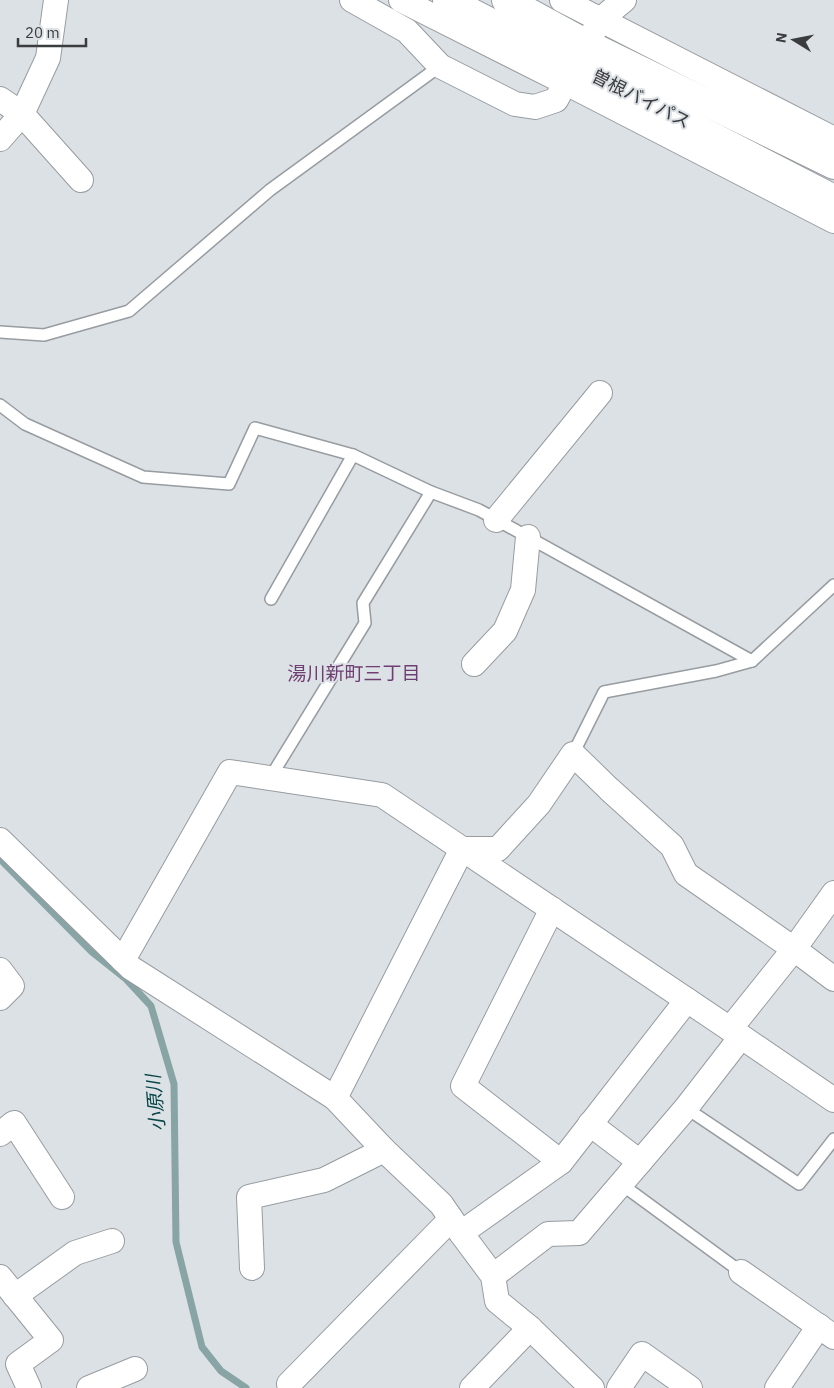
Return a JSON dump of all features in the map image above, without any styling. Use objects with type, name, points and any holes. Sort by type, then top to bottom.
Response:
[{"type":"highway","name":"曽根バイパス","points":[[447,0],[576,64],[834,200]]},
{"type":"highway","name":"曽根バイパス","points":[[506,0],[576,64],[834,165]]},
{"type":"street","points":[[0,138],[22,114],[48,58],[56,0]]},
{"type":"street","points":[[352,0],[407,30],[440,66],[514,104],[535,107],[556,100],[600,20],[624,0]]},
{"type":"street","points":[[401,0],[576,64],[834,221]]},
{"type":"street","points":[[562,0],[834,139]]},
{"type":"street","points":[[0,99],[22,114],[82,180]]},
{"type":"street","points":[[496,520],[600,393]]},
{"type":"street","points":[[474,664],[505,631],[523,590],[528,537]]},
{"type":"street","points":[[462,848],[498,849],[538,804],[573,754],[672,846],[686,874],[834,979]]},
{"type":"street","points":[[123,960],[230,772],[382,795],[834,1100]]},
{"type":"street","points":[[0,840],[131,968],[335,1098],[384,1150],[441,1204],[493,1276],[497,1301],[530,1328],[592,1388]]},
{"type":"street","points":[[335,1098],[462,848]]},
{"type":"street","points":[[493,1276],[548,1234],[579,1233],[686,1108],[834,893]]},
{"type":"street","points":[[552,909],[463,1086],[561,1162]]},
{"type":"street","points":[[0,970],[12,986],[0,998]]},
{"type":"street","points":[[289,1384],[456,1226],[561,1162],[687,1000]]},
{"type":"street","points":[[0,1134],[14,1123],[62,1196]]},
{"type":"street","points":[[590,1124],[640,1162]]},
{"type":"street","points":[[252,1268],[249,1197],[324,1180],[384,1150]]},
{"type":"street","points":[[15,1296],[75,1253],[112,1241]]},
{"type":"street","points":[[741,1272],[826,1331],[777,1388]]},
{"type":"street","points":[[0,1277],[52,1340],[18,1364],[29,1388]]},
{"type":"street","points":[[472,1388],[530,1328]]},
{"type":"street","points":[[619,1388],[642,1354],[690,1388]]},
{"type":"street","points":[[89,1388],[135,1369]]},
{"type":"lane","points":[[0,332],[44,335],[129,311],[270,190],[440,66]]},
{"type":"lane","points":[[0,405],[25,424],[142,477],[229,484],[255,428],[353,455],[431,492],[479,510],[752,661]]},
{"type":"lane","points":[[271,599],[353,455]]},
{"type":"lane","points":[[270,778],[365,623],[363,604],[431,492]]},
{"type":"lane","points":[[573,754],[604,692],[716,671],[752,661],[834,585]]},
{"type":"lane","points":[[686,1108],[799,1184],[834,1139]]},
{"type":"lane","points":[[621,1184],[741,1272]]},
{"type":"waterway","name":"小原川","points":[[0,859],[92,952],[126,979],[151,1006],[174,1084],[176,1242],[202,1347],[221,1371],[246,1388]]},
{"type":"district","name":"湯川新町三丁目","points":[[354,673]]}]
